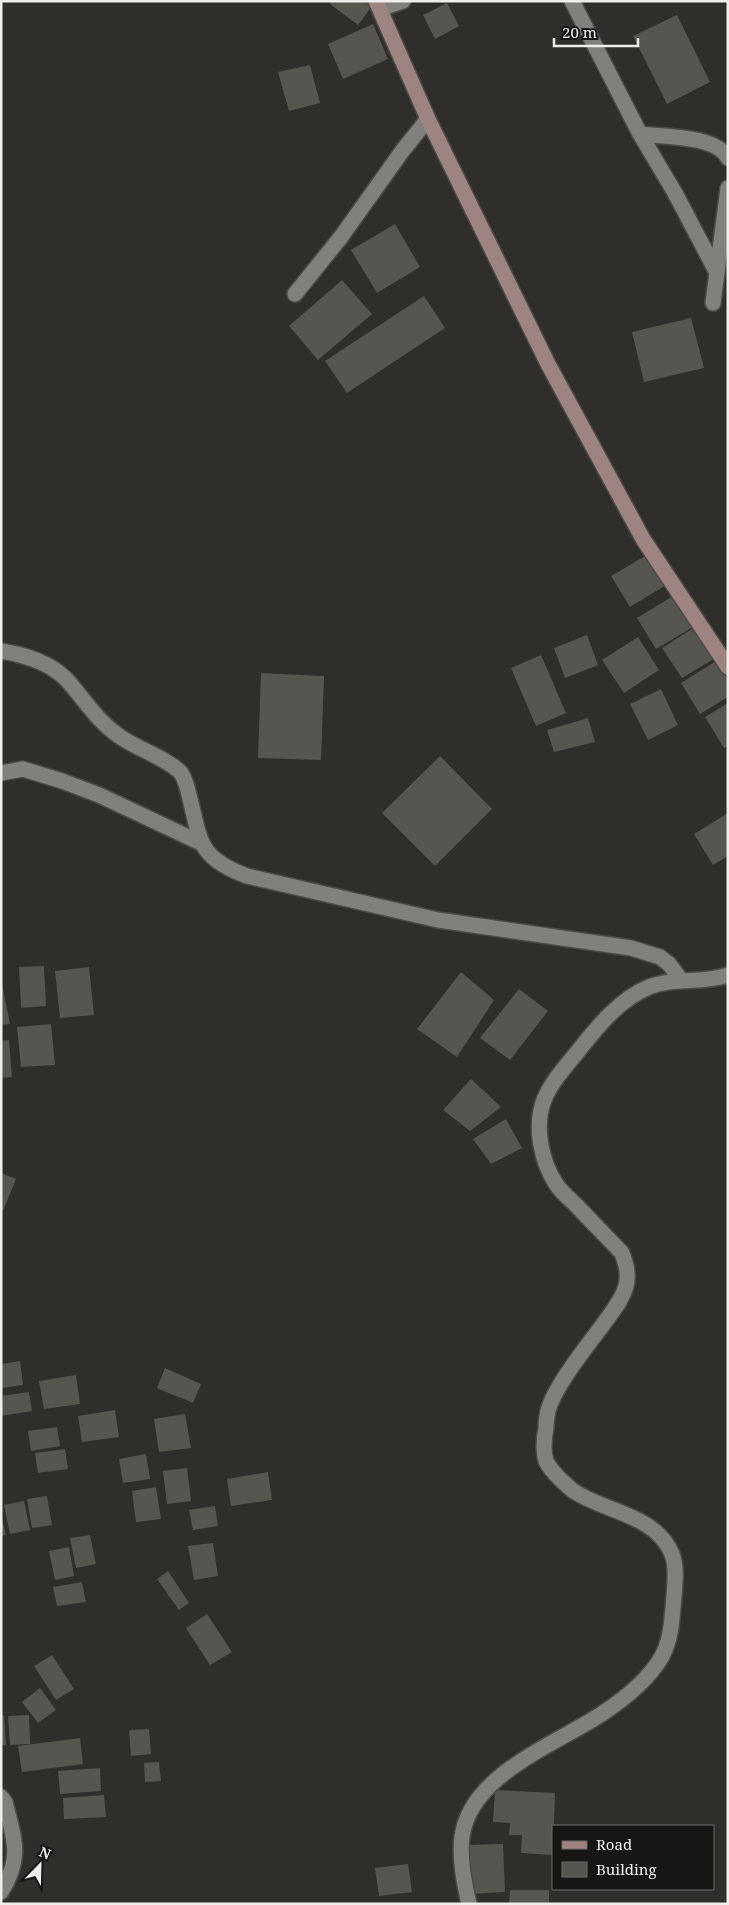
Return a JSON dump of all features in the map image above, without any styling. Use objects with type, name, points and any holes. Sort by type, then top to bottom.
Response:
[{"type":"street","points":[[404,1],[378,5],[428,119],[548,364],[643,539],[728,667]]},
{"type":"street","points":[[572,1],[640,134],[675,193],[716,271]]},
{"type":"street","points":[[295,294],[341,237],[403,150],[428,119]]},
{"type":"street","points":[[640,134],[704,141],[720,149],[728,158]]},
{"type":"street","points":[[712,303],[728,188]]},
{"type":"street","points":[[1,651],[33,659],[46,665],[65,679],[101,722],[171,765],[181,774],[186,785],[201,843],[208,853],[225,867],[247,876],[438,920],[637,949],[660,958],[673,969],[681,980]]},
{"type":"street","points":[[1,772],[23,769],[62,781],[100,795],[201,843]]},
{"type":"street","points":[[469,1904],[465,1884],[462,1838],[465,1823],[474,1804],[507,1771],[619,1702],[654,1667],[661,1658],[669,1641],[674,1593],[673,1555],[660,1537],[644,1523],[574,1492],[556,1475],[546,1462],[544,1439],[548,1409],[564,1379],[618,1304],[626,1286],[627,1274],[622,1253],[556,1186],[549,1172],[539,1132],[541,1113],[545,1099],[559,1075],[620,1005],[640,991],[656,984],[681,980],[711,980],[728,975]]},
{"type":"street","points":[[1,1797],[5,1802],[15,1844],[16,1857],[9,1880],[1,1892]]},
{"type":"building","points":[[332,1],[369,1],[373,5],[358,25],[330,4]]},
{"type":"building","points":[[447,3],[459,26],[435,39],[423,15]]},
{"type":"building","points":[[677,15],[710,82],[667,104],[633,36]]},
{"type":"building","points":[[373,24],[388,59],[343,79],[328,44]]},
{"type":"building","points":[[310,65],[320,103],[289,111],[278,72]]},
{"type":"building","points":[[395,224],[420,267],[377,293],[351,250]]},
{"type":"building","points":[[342,280],[372,314],[318,360],[289,326]]},
{"type":"building","points":[[424,296],[445,328],[347,393],[325,361]]},
{"type":"building","points":[[691,318],[704,368],[644,382],[632,332]]},
{"type":"building","points":[[647,555],[666,585],[630,607],[611,576]]},
{"type":"building","points":[[673,596],[693,627],[656,649],[637,618]]},
{"type":"building","points":[[698,625],[717,657],[682,678],[662,648]]},
{"type":"building","points":[[587,635],[598,665],[565,678],[554,648]]},
{"type":"building","points":[[638,637],[659,670],[624,693],[602,660]]},
{"type":"building","points":[[541,655],[566,713],[536,726],[511,668]]},
{"type":"building","points":[[716,661],[728,679],[728,697],[700,714],[681,683]]},
{"type":"building","points":[[261,673],[324,676],[321,760],[258,758]]},
{"type":"building","points":[[661,689],[678,725],[648,740],[630,704]]},
{"type":"building","points":[[728,703],[728,746],[724,748],[705,717]]},
{"type":"building","points":[[588,718],[595,742],[554,752],[547,730]]},
{"type":"building","points":[[440,756],[492,809],[435,866],[382,813]]},
{"type":"building","points":[[728,813],[728,856],[713,865],[694,834]]},
{"type":"building","points":[[44,966],[46,1006],[21,1008],[19,967]]},
{"type":"building","points":[[89,967],[94,1015],[60,1018],[55,971]]},
{"type":"building","points":[[461,972],[494,1000],[457,1057],[417,1029]]},
{"type":"building","points":[[1,979],[10,1024],[1,1025]]},
{"type":"building","points":[[519,989],[548,1011],[510,1060],[480,1038]]},
{"type":"building","points":[[51,1024],[55,1065],[21,1067],[17,1027]]},
{"type":"building","points":[[9,1040],[12,1077],[1,1078],[1,1041]]},
{"type":"building","points":[[471,1079],[501,1107],[470,1131],[443,1110]]},
{"type":"building","points":[[506,1119],[522,1148],[491,1164],[473,1139]]},
{"type":"building","points":[[1,1173],[16,1179],[3,1211],[1,1210]]},
{"type":"building","points":[[20,1361],[23,1385],[1,1388],[1,1364]]},
{"type":"building","points":[[165,1368],[201,1384],[193,1403],[157,1388]]},
{"type":"building","points":[[76,1375],[80,1404],[44,1409],[39,1381]]},
{"type":"building","points":[[29,1392],[32,1411],[1,1416],[1,1396]]},
{"type":"building","points":[[115,1410],[119,1437],[82,1442],[78,1416]]},
{"type":"building","points":[[185,1414],[191,1448],[159,1452],[154,1419]]},
{"type":"building","points":[[57,1427],[60,1446],[31,1451],[28,1431]]},
{"type":"building","points":[[65,1449],[68,1469],[38,1473],[35,1453]]},
{"type":"building","points":[[146,1454],[150,1479],[123,1483],[119,1459]]},
{"type":"building","points":[[187,1468],[191,1501],[167,1504],[163,1471]]},
{"type":"building","points":[[268,1472],[272,1500],[231,1506],[227,1479]]},
{"type":"building","points":[[156,1487],[161,1519],[136,1522],[132,1491]]},
{"type":"building","points":[[47,1496],[52,1525],[32,1528],[27,1499]]},
{"type":"building","points":[[24,1501],[30,1530],[10,1534],[4,1505]]},
{"type":"building","points":[[215,1506],[218,1526],[193,1530],[189,1510]]},
{"type":"building","points":[[1,1515],[6,1535],[1,1536]]},
{"type":"building","points":[[90,1535],[96,1564],[76,1568],[70,1538]]},
{"type":"building","points":[[213,1543],[218,1576],[194,1580],[188,1546]]},
{"type":"building","points":[[69,1547],[74,1576],[55,1580],[49,1551]]},
{"type":"building","points":[[168,1571],[189,1603],[179,1610],[157,1579]]},
{"type":"building","points":[[82,1582],[86,1602],[57,1606],[53,1587]]},
{"type":"building","points":[[207,1614],[232,1652],[210,1665],[186,1628]]},
{"type":"building","points":[[52,1655],[74,1689],[56,1700],[34,1666]]},
{"type":"building","points":[[40,1688],[56,1710],[38,1723],[22,1702]]},
{"type":"building","points":[[4,1715],[6,1745],[1,1745],[1,1716]]},
{"type":"building","points":[[29,1715],[30,1744],[10,1745],[8,1716]]},
{"type":"building","points":[[149,1729],[151,1754],[131,1756],[129,1730]]},
{"type":"building","points":[[80,1738],[83,1764],[22,1772],[18,1746]]},
{"type":"building","points":[[159,1762],[161,1781],[145,1782],[144,1763]]},
{"type":"building","points":[[100,1768],[101,1791],[60,1794],[58,1771]]},
{"type":"building","points":[[495,1790],[555,1793],[552,1855],[521,1853],[522,1835],[509,1835],[510,1823],[493,1822]]},
{"type":"building","points":[[104,1795],[106,1817],[64,1819],[63,1798]]},
{"type":"building","points":[[503,1844],[505,1892],[470,1894],[467,1845]]},
{"type":"building","points":[[408,1864],[412,1892],[379,1896],[375,1868]]},
{"type":"building","points":[[510,1890],[549,1890],[549,1904],[509,1904]]}]
